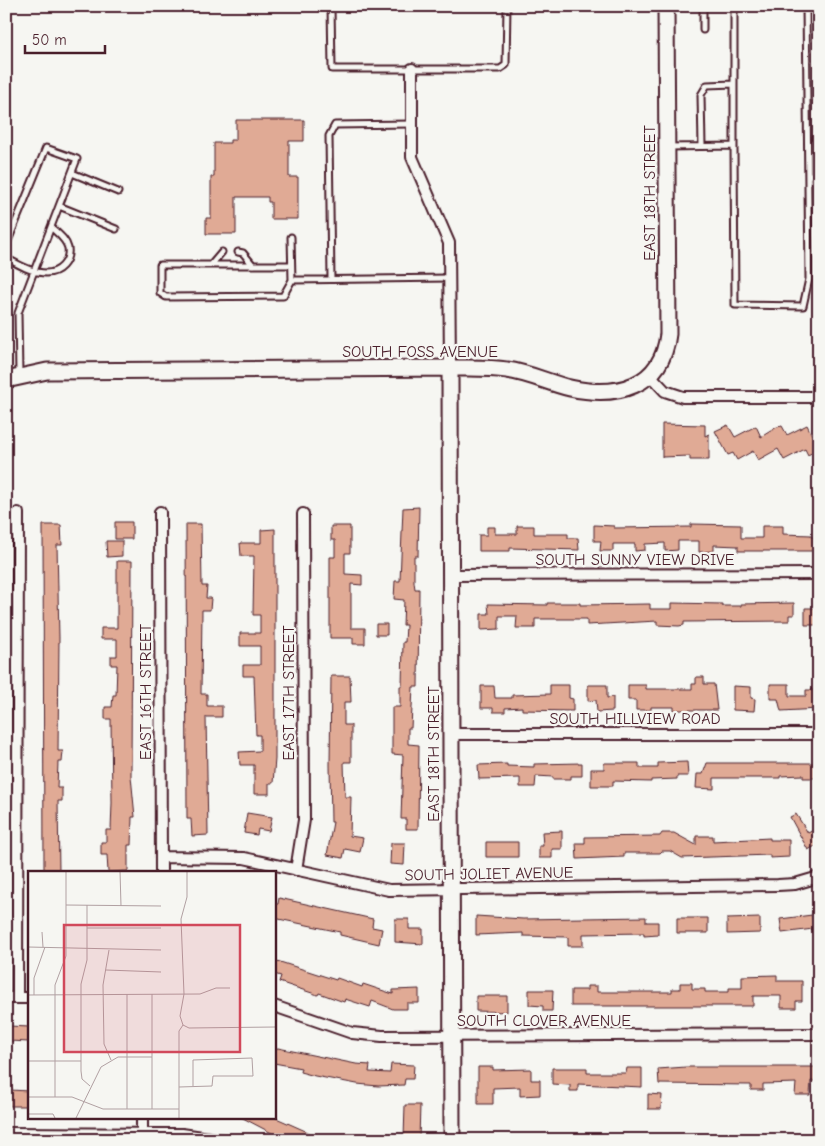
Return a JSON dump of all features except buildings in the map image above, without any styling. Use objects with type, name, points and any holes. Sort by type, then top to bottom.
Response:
[{"type":"street","name":"EAST 18TH STREET","points":[[650,375],[664,353],[668,334],[666,6]]},
{"type":"street","points":[[412,69],[411,124],[414,167],[449,243],[450,368]]},
{"type":"street","name":"EAST 18TH STREET","points":[[450,368],[452,1140]]},
{"type":"street","name":"SOUTH FOSS AVENUE","points":[[13,379],[46,371],[450,368],[508,370],[569,388],[590,391],[622,390],[650,375]]},
{"type":"street","points":[[650,375],[664,391],[683,397],[819,397]]},
{"type":"street","name":"EAST 16TH STREET","points":[[160,512],[161,871]]},
{"type":"street","points":[[18,513],[12,998],[28,998]]},
{"type":"street","name":"EAST 17TH STREET","points":[[296,870],[304,820],[303,514]]},
{"type":"street","name":"SOUTH SUNNY VIEW DRIVE","points":[[451,575],[819,574]]},
{"type":"street","name":"SOUTH HILLVIEW ROAD","points":[[451,734],[819,734]]},
{"type":"street","name":"SOUTH JOLIET AVENUE","points":[[162,857],[244,858],[390,890],[778,885],[795,884],[819,877]]},
{"type":"street","name":"SOUTH CLOVER AVENUE","points":[[275,1006],[352,1033],[382,1036],[819,1034]]},
{"type":"street","points":[[142,1118],[142,1136]]},
{"type":"street","points":[[6,1133],[142,1136],[182,1134],[224,1140]]},
{"type":"lane","points":[[331,6],[332,68],[412,69],[500,69],[506,65],[507,6]]},
{"type":"lane","points":[[703,30],[704,6]]},
{"type":"lane","points":[[734,6],[735,305],[802,306],[809,279],[806,6]]},
{"type":"lane","points":[[702,146],[701,95],[704,89],[707,85],[734,84]]},
{"type":"lane","points":[[332,279],[330,136],[334,126],[411,124]]},
{"type":"lane","points":[[667,147],[734,146]]},
{"type":"lane","points":[[6,246],[46,148],[77,159],[18,313],[13,379]]},
{"type":"lane","points":[[72,173],[118,192]]},
{"type":"lane","points":[[808,175],[819,175]]},
{"type":"lane","points":[[58,206],[116,230]]},
{"type":"lane","points":[[6,258],[34,272],[58,272],[66,262],[68,248],[62,236],[51,227]]},
{"type":"lane","points":[[291,237],[292,280],[283,296],[166,297],[160,293],[160,265],[291,265]]},
{"type":"lane","points":[[211,265],[222,252]]},
{"type":"lane","points":[[238,252],[243,254],[252,265]]},
{"type":"lane","points":[[292,280],[450,278]]}]
